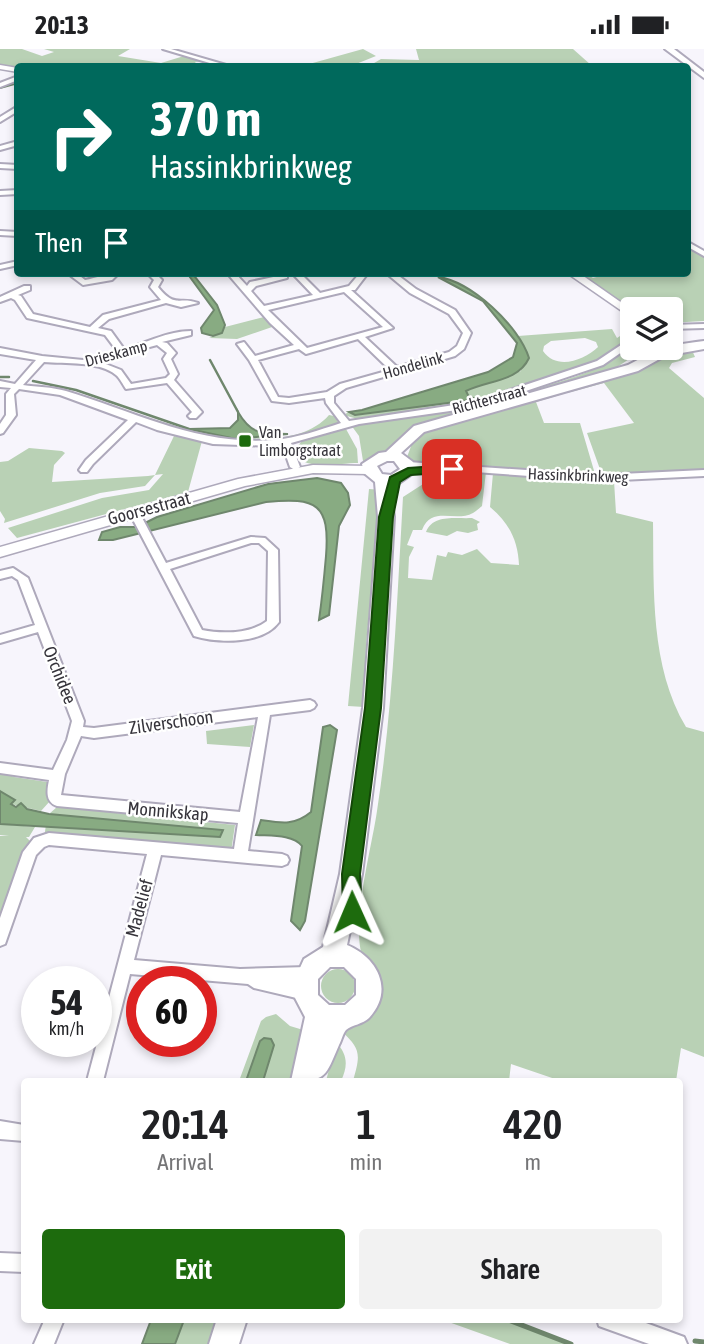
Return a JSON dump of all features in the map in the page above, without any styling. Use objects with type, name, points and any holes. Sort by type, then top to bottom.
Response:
[{"type":"highway","points":[[669,49],[689,63]]},
{"type":"main road","points":[[676,49],[704,73]]},
{"type":"main road","points":[[577,277],[620,308]]},
{"type":"main road","points":[[616,306],[620,310]]},
{"type":"main road","points":[[683,341],[704,339]]},
{"type":"main road","points":[[683,343],[704,345]]},
{"type":"main road","points":[[341,957],[373,708],[391,468],[415,435],[435,425],[639,366],[645,360]]},
{"type":"main road","name":"Goorsestraat","points":[[0,546],[136,516],[243,482],[295,469],[391,468]]},
{"type":"main road","name":"Goorsestraat","points":[[0,552],[54,534]]},
{"type":"main road","points":[[310,1078],[317,1000],[322,959],[341,957],[367,974],[367,999],[351,1016],[317,1000]]},
{"type":"main road","points":[[304,1078],[317,1000]]},
{"type":"main road","points":[[224,1344],[231,1323]]},
{"type":"street","points":[[165,49],[216,63]]},
{"type":"street","points":[[0,120],[4,115]]},
{"type":"street","points":[[0,148],[12,146]]},
{"type":"street","points":[[76,277],[83,283],[110,277]]},
{"type":"street","points":[[155,277],[158,280],[154,288],[165,302]]},
{"type":"street","points":[[234,277],[262,309],[306,351],[389,328],[346,290]]},
{"type":"street","points":[[246,292],[253,284],[280,277]]},
{"type":"street","points":[[300,277],[318,295]]},
{"type":"street","points":[[262,309],[346,290],[357,284],[361,277]]},
{"type":"street","name":"Hondelink","points":[[253,359],[275,399],[290,402],[315,395],[329,395],[343,386],[458,351],[467,333],[452,312],[414,291],[395,277]]},
{"type":"street","points":[[0,300],[27,288]]},
{"type":"street","points":[[11,295],[18,297],[30,316],[108,333],[122,352]]},
{"type":"street","points":[[91,330],[106,317],[165,302],[176,305],[194,303]]},
{"type":"street","points":[[683,327],[704,326]]},
{"type":"street","name":"Drieskamp","points":[[42,359],[73,363],[93,360],[162,338],[188,333]]},
{"type":"street","points":[[360,337],[396,370]]},
{"type":"street","points":[[93,360],[96,364],[118,372],[129,387],[169,380],[174,374],[167,359],[172,353],[156,342]]},
{"type":"street","points":[[241,344],[253,359],[300,346]]},
{"type":"street","name":"Richterstraat","points":[[0,384],[77,398],[134,419],[213,441],[247,444],[286,442],[346,424],[459,409],[524,390],[609,358],[620,350]]},
{"type":"street","points":[[0,351],[42,359]]},
{"type":"street","points":[[0,431],[11,415],[10,394],[42,359]]},
{"type":"street","points":[[169,380],[197,412],[193,416]]},
{"type":"street","points":[[329,395],[330,403],[346,424]]},
{"type":"street","points":[[85,470],[89,461],[134,419]]},
{"type":"street","points":[[286,442],[295,469]]},
{"type":"street","name":"Hassinkbrinkweg","points":[[391,468],[600,478],[704,473]]},
{"type":"street","points":[[136,516],[198,633],[214,637],[262,631],[273,622],[273,550],[261,540],[251,540],[164,568]]},
{"type":"street","name":"Orchidee","points":[[0,575],[13,572],[21,575],[75,712],[78,731]]},
{"type":"street","points":[[0,639],[41,627]]},
{"type":"street","name":"Zilverschoon","points":[[78,731],[94,733],[310,705]]},
{"type":"street","points":[[240,856],[265,709]]},
{"type":"street","points":[[0,768],[59,776],[78,731]]},
{"type":"street","name":"Monnikskap","points":[[59,776],[54,796],[57,800],[246,818]]},
{"type":"street","points":[[0,939],[30,852],[39,842],[49,839],[282,860]]},
{"type":"street","name":"Madelief","points":[[96,1078],[155,850]]},
{"type":"street","points":[[124,966],[240,977],[317,1000]]},
{"type":"street","points":[[0,1130],[21,1133]]},
{"type":"street","points":[[0,1262],[21,1263]]},
{"type":"street","points":[[44,1344],[53,1323]]},
{"type":"street","points":[[617,1323],[677,1344]]},
{"type":"shaded area","points":[[0,49],[22,49],[42,56],[54,52],[44,49],[130,49],[118,56],[161,63],[14,63],[14,68],[0,66]]},
{"type":"shaded area","points":[[363,49],[376,56],[358,63],[313,63]]},
{"type":"shaded area","points":[[416,49],[573,49],[589,63],[374,63],[381,59],[419,60]]},
{"type":"shaded area","points":[[184,56],[202,61],[161,63]]},
{"type":"shaded area","points":[[691,248],[704,257],[704,321],[683,322],[683,297],[620,297],[620,304],[582,277],[691,277]]},
{"type":"shaded area","points":[[190,277],[195,277],[217,305],[225,325],[222,333],[213,336],[202,333],[201,328],[214,310]]},
{"type":"shaded area","points":[[438,277],[465,287],[479,296],[505,319],[524,345],[529,358],[524,366],[510,376],[466,391],[469,397],[479,399],[355,415],[349,412],[488,372],[513,357],[517,343],[483,301]]},
{"type":"shaded area","points":[[264,317],[275,326],[237,339],[209,338],[225,327]]},
{"type":"shaded area","points":[[612,329],[617,338],[620,336],[620,347],[602,361],[486,400],[448,408],[358,419],[343,415],[349,412],[355,415],[367,414],[469,397],[466,391],[521,371],[518,336]],"holes":[[[585,338],[596,342],[598,347],[585,356],[563,362],[556,361],[543,351],[544,346],[551,341]]]},
{"type":"shaded area","points":[[691,348],[695,357],[672,363],[669,368],[704,398],[704,471],[607,476],[601,472],[587,433],[634,423],[604,383],[567,393],[565,391],[650,360],[683,360],[683,351]]},
{"type":"shaded area","points":[[620,353],[620,360],[628,360],[614,369],[530,395],[528,391],[588,372]]},
{"type":"shaded area","points":[[560,392],[563,394],[536,402],[544,423],[580,423],[595,474],[419,465],[410,462],[407,457],[413,441],[426,432]]},
{"type":"shaded area","points":[[467,410],[409,432],[384,454],[371,460],[363,461],[359,436],[351,425]]},
{"type":"shaded area","points":[[238,412],[248,425],[259,432],[288,434],[236,439],[189,429],[230,428],[238,420]]},
{"type":"shaded area","points":[[329,415],[334,416],[338,422],[320,430],[293,437],[253,440],[192,433],[153,422],[156,420],[222,435],[271,438],[294,435],[313,428]]},
{"type":"shaded area","points":[[346,429],[357,449],[358,463],[312,464],[304,462],[294,450],[303,440]]},
{"type":"shaded area","points":[[174,436],[202,441],[188,492],[17,538],[8,528],[102,498],[149,490],[163,474],[155,475]]},
{"type":"shaded area","points":[[29,448],[65,453],[54,465],[52,482],[155,475],[145,486],[100,493],[4,523],[5,519],[0,511],[0,462],[8,461]]},
{"type":"shaded area","points":[[486,472],[482,506],[466,516],[432,518],[422,530],[413,530],[407,545],[414,547],[409,557],[408,578],[432,580],[437,555],[446,557],[448,552],[462,555],[477,549],[491,563],[519,565],[517,548],[511,533],[490,507],[493,473],[614,481],[616,513],[653,522],[656,627],[666,679],[674,704],[686,727],[704,732],[704,1057],[681,1048],[676,1078],[552,1078],[511,1064],[509,1078],[354,1078],[358,1053],[353,1043],[341,1031],[350,1026],[363,958],[360,944],[360,906],[377,811],[387,733],[403,497],[437,475]]},
{"type":"shaded area","points":[[317,478],[341,483],[348,493],[350,505],[339,526],[329,615],[319,620],[327,539],[322,515],[308,503],[266,502],[113,540],[99,540],[102,532],[120,527],[137,527],[157,517],[268,484]]},
{"type":"shaded area","points":[[369,489],[381,490],[366,645],[364,707],[348,706]]},
{"type":"shaded area","points":[[472,518],[480,522],[477,524],[478,530],[468,533],[457,531],[447,536],[426,532],[429,526],[439,520]]},
{"type":"shaded area","points":[[254,725],[250,747],[207,744],[206,731]]},
{"type":"shaded area","points":[[330,725],[337,730],[305,921],[300,930],[291,921],[302,846],[293,839],[256,835],[261,820],[293,821],[311,812],[323,727]]},
{"type":"shaded area","points":[[0,770],[14,777],[54,783],[48,800],[50,801],[41,811],[11,804],[15,800],[0,791]]},
{"type":"shaded area","points":[[0,791],[15,800],[11,804],[16,807],[21,803],[27,809],[49,814],[223,830],[220,837],[0,824]]},
{"type":"shaded area","points":[[57,807],[235,825],[231,852],[44,838],[46,825],[220,837],[223,830],[49,814]]},
{"type":"shaded area","points":[[0,824],[35,827],[29,837],[26,837],[30,841],[0,926],[0,836],[9,836],[0,835]]},
{"type":"shaded area","points":[[338,969],[350,974],[355,986],[350,998],[338,1003],[326,998],[321,986],[326,974]]},
{"type":"shaded area","points":[[276,1014],[290,1026],[310,1032],[299,1078],[264,1078],[274,1045],[260,1041],[247,1078],[240,1078],[261,1021]]},
{"type":"shaded area","points":[[264,1038],[271,1039],[274,1045],[264,1078],[247,1078],[260,1041]]},
{"type":"shaded area","points":[[336,1042],[345,1056],[345,1070],[342,1078],[327,1078]]},
{"type":"shaded area","points":[[150,1323],[183,1323],[175,1344],[142,1344]]},
{"type":"shaded area","points":[[183,1323],[224,1323],[217,1344],[175,1344]]},
{"type":"shaded area","points":[[451,1323],[514,1323],[571,1344],[510,1344]]},
{"type":"waterway","points":[[0,88],[14,84]]},
{"type":"waterway","points":[[210,360],[238,412]]},
{"type":"waterway","points":[[0,377],[9,377]]},
{"type":"waterway","points":[[33,381],[76,390],[189,429]]},
{"type":"waterway","points":[[516,1323],[571,1344]]},
{"type":"waterway","points":[[695,1341],[704,1342]]},
{"type":"place","name":"Van Limborgstraat","points":[[245,441]]},
{"type":"route","points":[[352,912],[351,874],[373,708],[386,517],[394,480],[402,478],[408,471],[452,469]]}]
